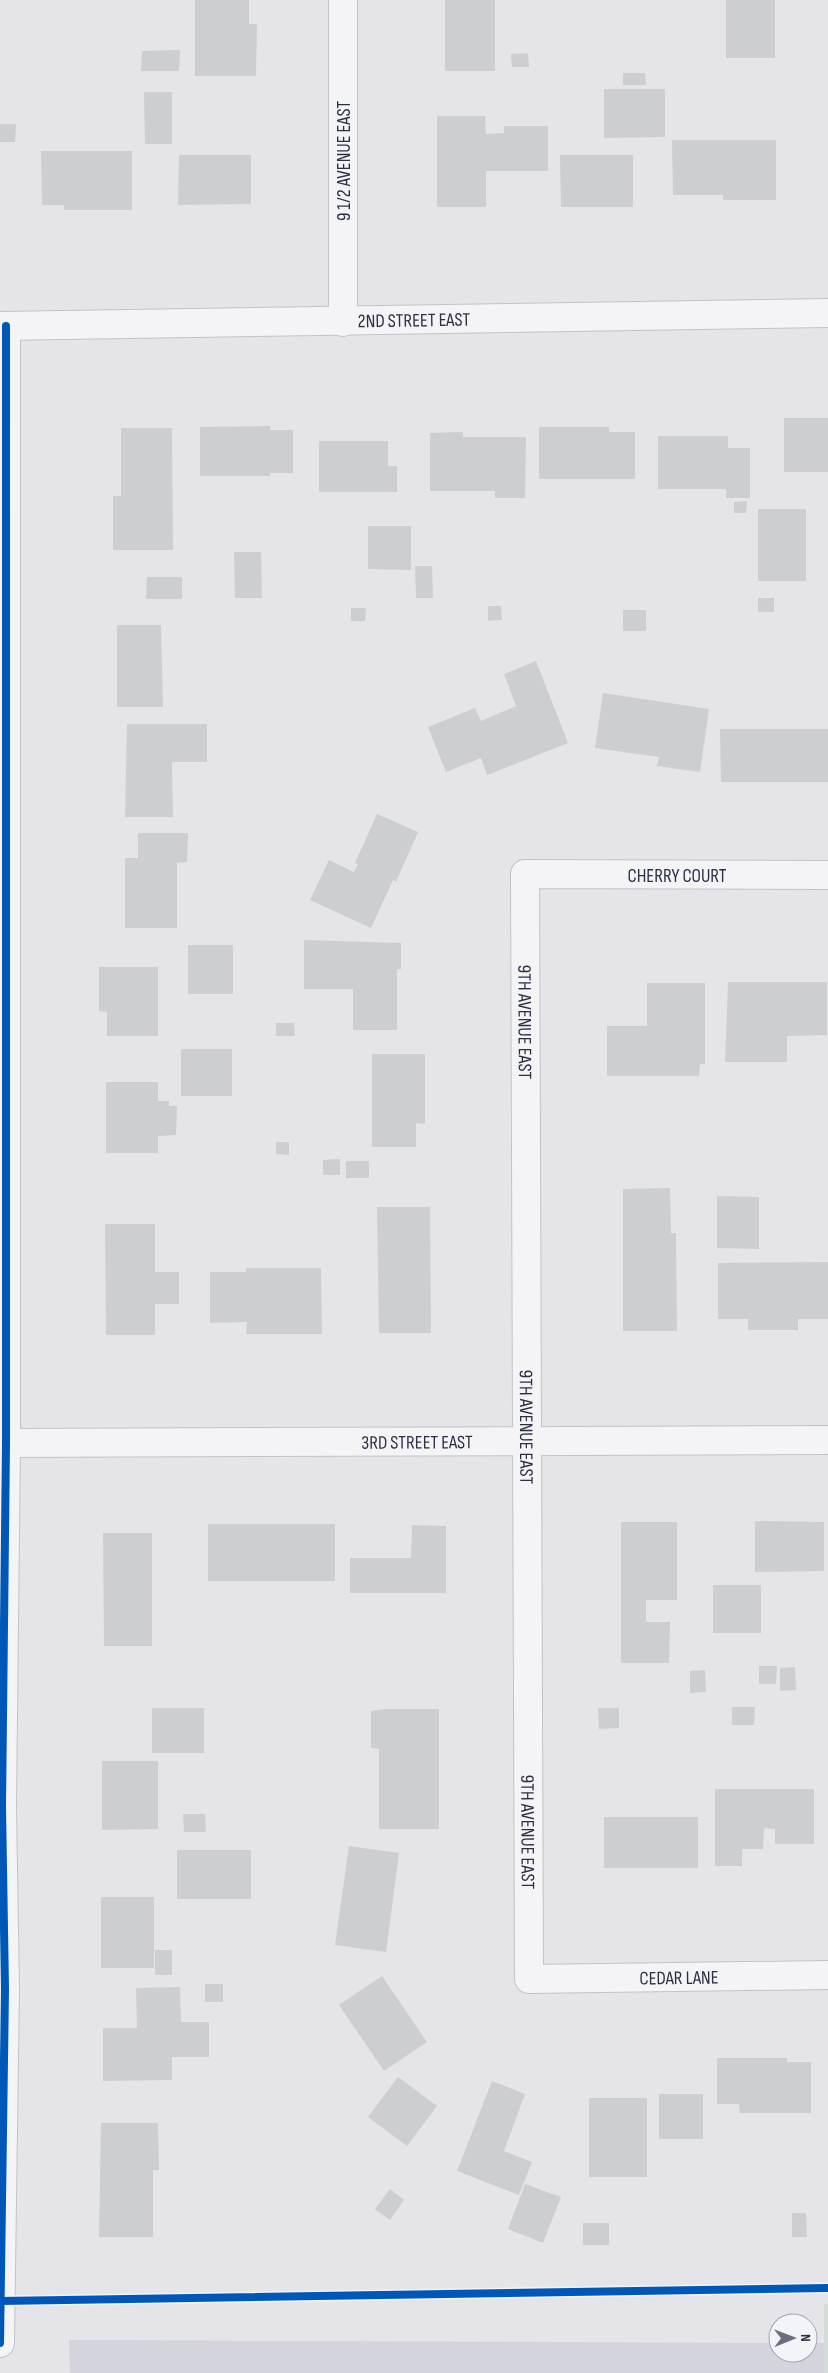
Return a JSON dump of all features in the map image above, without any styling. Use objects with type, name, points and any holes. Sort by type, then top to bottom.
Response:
[{"type":"street","name":"9 1/2 AVENUE EAST","points":[[343,0],[343,322]]},
{"type":"street","name":"2ND STREET EAST","points":[[3,326],[828,313]]},
{"type":"street","points":[[0,2343],[3,1989],[2,1807],[6,1443],[3,326]]},
{"type":"street","name":"CHERRY COURT","points":[[525,874],[828,876]]},
{"type":"street","name":"9TH AVENUE EAST","points":[[525,874],[528,1979]]},
{"type":"street","name":"3RD STREET EAST","points":[[6,1443],[828,1440]]},
{"type":"street","name":"CEDAR LANE","points":[[528,1979],[828,1975]]},
{"type":"shaded area","points":[[824,2304],[828,2304],[828,2373],[824,2373]]},
{"type":"shaded area","points":[[69,2340],[768,2343],[768,2363],[818,2363],[818,2343],[824,2343],[824,2373],[70,2373]]},
{"type":"building","points":[[195,0],[249,0],[249,24],[257,24],[256,76],[195,76]]},
{"type":"building","points":[[445,0],[495,0],[495,71],[445,71]]},
{"type":"building","points":[[726,0],[775,0],[775,58],[726,58]]},
{"type":"building","points":[[180,50],[179,71],[141,71],[142,51]]},
{"type":"building","points":[[528,53],[529,67],[512,67],[511,54]]},
{"type":"building","points":[[623,73],[645,73],[646,85],[623,85]]},
{"type":"building","points":[[604,89],[665,89],[665,137],[604,138]]},
{"type":"building","points":[[144,92],[172,92],[172,144],[145,144]]},
{"type":"building","points":[[437,116],[485,116],[486,134],[504,133],[504,126],[548,126],[548,171],[486,171],[486,207],[437,207]]},
{"type":"building","points":[[0,124],[16,124],[15,142],[0,142]]},
{"type":"building","points":[[672,140],[776,140],[776,200],[723,200],[723,195],[673,195]]},
{"type":"building","points":[[41,151],[132,151],[132,210],[64,210],[64,205],[42,205]]},
{"type":"building","points":[[179,155],[251,155],[251,204],[178,205]]},
{"type":"building","points":[[560,155],[633,155],[633,207],[561,207]]},
{"type":"building","points":[[784,418],[828,418],[828,472],[784,472]]},
{"type":"building","points":[[270,426],[270,430],[293,430],[293,473],[270,473],[270,476],[200,476],[200,427]]},
{"type":"building","points":[[539,427],[609,427],[609,432],[635,432],[635,479],[539,479]]},
{"type":"building","points":[[121,428],[172,428],[173,550],[113,550],[113,496],[121,496]]},
{"type":"building","points":[[463,432],[463,437],[526,437],[525,498],[495,498],[495,491],[430,491],[430,433]]},
{"type":"building","points":[[658,436],[728,436],[728,448],[750,448],[750,498],[726,498],[726,489],[658,489]]},
{"type":"building","points":[[319,441],[388,441],[388,466],[397,466],[397,492],[319,492]]},
{"type":"building","points":[[747,501],[746,513],[734,513],[734,502]]},
{"type":"building","points":[[758,509],[806,509],[806,581],[758,581]]},
{"type":"building","points":[[368,526],[411,526],[411,570],[368,569]]},
{"type":"building","points":[[234,552],[261,552],[262,598],[235,598]]},
{"type":"building","points":[[415,566],[432,566],[433,598],[416,598]]},
{"type":"building","points":[[147,577],[182,577],[182,599],[146,599]]},
{"type":"building","points":[[758,598],[774,598],[774,612],[758,612]]},
{"type":"building","points":[[488,606],[501,606],[502,620],[488,621]]},
{"type":"building","points":[[351,608],[366,608],[365,621],[351,621]]},
{"type":"building","points":[[623,610],[646,610],[646,631],[623,631]]},
{"type":"building","points":[[117,625],[161,625],[163,707],[117,707]]},
{"type":"building","points":[[536,661],[568,743],[487,775],[481,758],[446,772],[428,727],[475,708],[481,721],[516,706],[504,674]]},
{"type":"building","points":[[603,693],[709,709],[700,772],[657,766],[659,757],[595,748]]},
{"type":"building","points":[[127,724],[207,724],[207,762],[172,762],[173,817],[125,817]]},
{"type":"building","points":[[720,729],[828,729],[828,782],[721,782]]},
{"type":"building","points":[[377,814],[418,832],[396,882],[393,880],[371,928],[310,900],[329,860],[354,872],[358,864],[355,863]]},
{"type":"building","points":[[138,833],[188,833],[187,862],[177,863],[177,928],[125,928],[125,858],[138,858]]},
{"type":"building","points":[[304,940],[401,943],[401,969],[397,969],[397,1030],[353,1030],[353,989],[304,989]]},
{"type":"building","points":[[188,945],[233,945],[233,994],[188,994]]},
{"type":"building","points":[[99,967],[158,967],[158,1036],[107,1036],[107,1012],[99,1011]]},
{"type":"building","points":[[728,982],[827,982],[827,1035],[787,1036],[787,1062],[725,1062]]},
{"type":"building","points":[[647,983],[705,983],[705,1064],[700,1064],[699,1076],[607,1076],[607,1026],[647,1026]]},
{"type":"building","points":[[276,1023],[294,1023],[295,1036],[276,1036]]},
{"type":"building","points":[[181,1049],[232,1049],[232,1096],[181,1096]]},
{"type":"building","points":[[372,1054],[425,1054],[425,1124],[416,1123],[416,1147],[372,1147]]},
{"type":"building","points":[[106,1082],[158,1082],[158,1101],[169,1101],[169,1106],[177,1106],[176,1135],[158,1136],[158,1153],[106,1153]]},
{"type":"building","points":[[276,1142],[289,1142],[289,1155],[276,1154]]},
{"type":"building","points":[[340,1159],[340,1175],[323,1175],[323,1160]]},
{"type":"building","points":[[346,1161],[369,1161],[369,1178],[346,1178]]},
{"type":"building","points":[[670,1188],[671,1233],[676,1233],[677,1331],[623,1331],[623,1189]]},
{"type":"building","points":[[717,1196],[759,1197],[759,1249],[717,1248]]},
{"type":"building","points":[[377,1207],[430,1207],[431,1333],[379,1333]]},
{"type":"building","points":[[105,1224],[155,1224],[155,1272],[179,1272],[179,1304],[155,1304],[155,1335],[106,1335]]},
{"type":"building","points":[[828,1262],[828,1319],[798,1319],[798,1330],[748,1330],[748,1319],[718,1319],[718,1263]]},
{"type":"building","points":[[246,1268],[321,1268],[322,1334],[246,1334],[247,1322],[210,1323],[210,1272],[246,1272]]},
{"type":"building","points":[[755,1521],[824,1522],[824,1571],[755,1572]]},
{"type":"building","points":[[621,1522],[677,1522],[677,1600],[646,1600],[646,1622],[670,1622],[669,1663],[621,1663]]},
{"type":"building","points":[[208,1524],[335,1524],[335,1581],[208,1581]]},
{"type":"building","points":[[412,1525],[446,1526],[446,1593],[350,1593],[350,1558],[411,1558]]},
{"type":"building","points":[[103,1533],[152,1533],[152,1646],[104,1646]]},
{"type":"building","points":[[713,1585],[761,1585],[761,1633],[713,1633]]},
{"type":"building","points":[[759,1666],[777,1666],[776,1684],[759,1684]]},
{"type":"building","points":[[795,1667],[796,1690],[780,1691],[780,1668]]},
{"type":"building","points":[[705,1670],[706,1692],[690,1693],[690,1671]]},
{"type":"building","points":[[732,1707],[755,1707],[754,1725],[732,1725]]},
{"type":"building","points":[[152,1708],[204,1708],[204,1753],[152,1753]]},
{"type":"building","points":[[598,1708],[619,1708],[619,1728],[599,1729]]},
{"type":"building","points":[[386,1709],[439,1709],[439,1829],[379,1829],[379,1749],[371,1748],[371,1711]]},
{"type":"building","points":[[102,1761],[158,1761],[158,1829],[102,1830]]},
{"type":"building","points":[[715,1789],[814,1789],[814,1844],[775,1844],[775,1829],[764,1828],[763,1849],[742,1849],[742,1866],[715,1866]]},
{"type":"building","points":[[183,1814],[205,1814],[206,1832],[184,1832]]},
{"type":"building","points":[[604,1817],[698,1817],[698,1868],[604,1868]]},
{"type":"building","points":[[349,1846],[399,1853],[386,1952],[335,1945]]},
{"type":"building","points":[[177,1850],[251,1850],[251,1899],[177,1899]]},
{"type":"building","points":[[101,1897],[154,1897],[154,1968],[101,1968]]},
{"type":"building","points":[[155,1950],[172,1950],[172,1975],[155,1975]]},
{"type":"building","points":[[382,1976],[427,2042],[384,2071],[339,2005]]},
{"type":"building","points":[[205,1984],[223,1984],[223,2002],[205,2002]]},
{"type":"building","points":[[180,1987],[181,2022],[209,2022],[209,2057],[172,2057],[172,2080],[103,2081],[103,2028],[137,2028],[136,1988]]},
{"type":"building","points":[[717,2058],[787,2058],[787,2062],[811,2062],[811,2113],[740,2113],[739,2104],[717,2104]]},
{"type":"building","points":[[398,2077],[437,2106],[407,2146],[368,2117]]},
{"type":"building","points":[[492,2081],[525,2094],[504,2151],[532,2162],[519,2195],[457,2171]]},
{"type":"building","points":[[659,2094],[703,2094],[703,2139],[659,2139]]},
{"type":"building","points":[[589,2098],[647,2098],[647,2177],[589,2177]]},
{"type":"building","points":[[101,2123],[158,2123],[159,2170],[153,2170],[153,2237],[99,2237]]},
{"type":"building","points":[[525,2184],[561,2197],[543,2243],[508,2229]]},
{"type":"building","points":[[390,2189],[404,2200],[390,2220],[375,2209]]},
{"type":"building","points":[[792,2213],[806,2213],[807,2237],[792,2237]]},
{"type":"building","points":[[583,2223],[609,2223],[609,2245],[583,2245]]},
{"type":"cycle path","points":[[0,2343],[5,1989],[2,1807],[6,1443],[6,326]]},
{"type":"cycle path","points":[[0,2301],[828,2288]]}]
